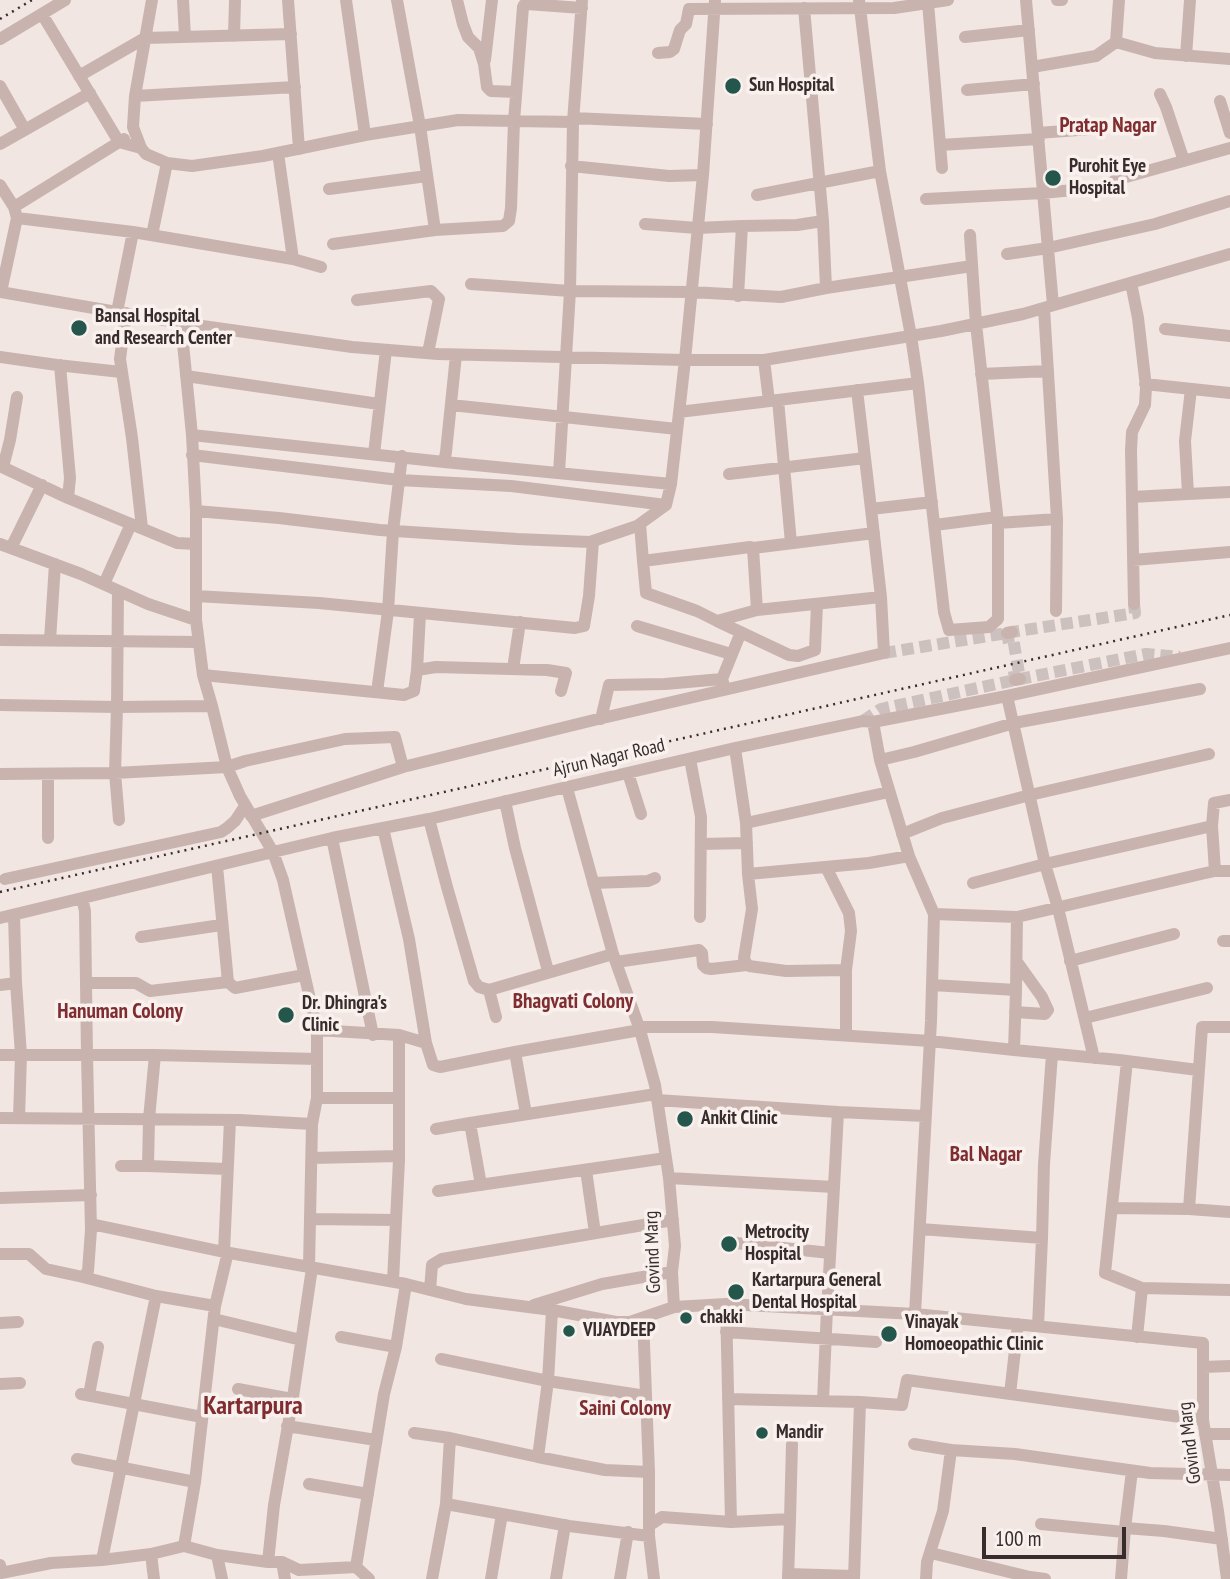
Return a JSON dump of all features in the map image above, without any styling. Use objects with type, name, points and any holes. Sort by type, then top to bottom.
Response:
[{"type":"street","points":[[0,40],[65,0]]},
{"type":"street","points":[[152,0],[135,96],[133,127],[146,154],[167,163],[192,166],[458,120],[707,124]]},
{"type":"street","points":[[183,0],[185,37]]},
{"type":"street","points":[[234,36],[235,0]]},
{"type":"street","points":[[288,0],[299,149]]},
{"type":"street","points":[[346,0],[365,135]]},
{"type":"street","points":[[397,0],[420,126],[435,230]]},
{"type":"street","points":[[457,0],[468,37],[479,48],[485,64]]},
{"type":"street","points":[[492,0],[485,64],[487,87],[491,91],[516,92]]},
{"type":"street","points":[[1026,0],[1048,248],[1048,372],[1057,519],[1056,611]]},
{"type":"street","points":[[1116,42],[1119,0]]},
{"type":"street","points":[[1186,55],[1190,0]]},
{"type":"street","points":[[658,52],[670,52],[674,49],[681,28],[686,24],[689,9],[711,4],[804,8],[859,4],[894,8],[938,1],[942,168]]},
{"type":"street","points":[[333,244],[435,230],[503,226],[509,221],[524,2],[582,4],[573,120],[570,291],[559,473]]},
{"type":"street","points":[[195,511],[279,517],[393,531],[593,541],[640,524],[666,505],[685,360],[703,175],[711,4]]},
{"type":"street","points":[[859,4],[880,171],[918,383],[944,612],[949,630],[989,627],[998,619],[998,520],[976,324],[970,235]]},
{"type":"street","points":[[804,8],[823,221],[826,288]]},
{"type":"street","points":[[42,14],[119,142],[141,148]]},
{"type":"street","points":[[965,37],[1029,30]]},
{"type":"street","points":[[79,76],[145,38],[291,34]]},
{"type":"street","points":[[1032,67],[1096,55],[1116,42],[1156,53],[1230,59]]},
{"type":"street","points":[[967,90],[1034,84]]},
{"type":"street","points":[[0,86],[25,130]]},
{"type":"street","points":[[135,96],[295,87]]},
{"type":"street","points":[[0,145],[90,93]]},
{"type":"street","points":[[1160,94],[1184,161]]},
{"type":"street","points":[[1220,101],[1230,133]]},
{"type":"street","points":[[940,145],[1105,128]]},
{"type":"street","points":[[15,212],[134,133]]},
{"type":"street","points":[[1115,180],[1230,148]]},
{"type":"street","points":[[278,153],[293,259]]},
{"type":"street","points":[[152,235],[167,163]]},
{"type":"street","points":[[572,166],[670,176],[703,175]]},
{"type":"street","points":[[757,195],[880,171]]},
{"type":"street","points":[[329,189],[427,176]]},
{"type":"street","points":[[0,185],[15,212],[1,292],[181,323],[352,347],[428,354],[764,360],[976,324],[1230,254]]},
{"type":"street","points":[[926,199],[1093,188]]},
{"type":"street","points":[[1007,254],[1048,248],[1154,224],[1230,201]]},
{"type":"street","points":[[15,212],[293,259],[321,267]]},
{"type":"street","points":[[645,223],[697,228],[797,225],[823,221]]},
{"type":"street","points":[[738,296],[742,226]]},
{"type":"street","points":[[104,584],[136,526],[132,438],[120,359],[121,313],[132,232]]},
{"type":"street","points":[[471,284],[570,291],[691,292],[781,297],[971,266]]},
{"type":"street","points":[[1130,283],[1138,318],[1146,405],[1132,432],[1134,604]]},
{"type":"street","points":[[358,300],[431,291],[439,299],[428,354]]},
{"type":"street","points":[[181,323],[192,435],[196,620],[202,675],[227,767],[248,811],[273,852],[283,880],[317,1030],[317,1098],[312,1124],[310,1268],[274,1505],[268,1562]]},
{"type":"street","points":[[1165,329],[1230,336]]},
{"type":"street","points":[[374,454],[386,350]]},
{"type":"street","points":[[444,462],[456,355]]},
{"type":"street","points":[[0,357],[121,372]]},
{"type":"street","points":[[764,360],[785,468],[791,543]]},
{"type":"street","points":[[60,365],[70,478],[68,498]]},
{"type":"street","points":[[981,374],[1048,372]]},
{"type":"street","points":[[186,376],[379,404]]},
{"type":"street","points":[[679,412],[918,383]]},
{"type":"street","points":[[1145,384],[1230,393]]},
{"type":"street","points":[[1188,494],[1185,441],[1191,389]]},
{"type":"street","points":[[5,878],[221,832],[248,811],[403,767],[601,719],[724,684],[884,653],[881,597],[857,390]]},
{"type":"street","points":[[17,397],[10,440],[1,467],[136,526],[177,542],[196,544]]},
{"type":"street","points":[[451,405],[677,429]]},
{"type":"street","points":[[192,435],[670,484]]},
{"type":"street","points":[[192,455],[399,480],[510,486],[666,505]]},
{"type":"street","points":[[377,692],[388,611],[393,531],[402,456]]},
{"type":"street","points":[[729,474],[865,458]]},
{"type":"street","points":[[42,485],[6,546],[148,604],[196,620]]},
{"type":"street","points":[[1132,497],[1230,492]]},
{"type":"street","points":[[871,509],[932,502]]},
{"type":"street","points":[[935,524],[1057,519]]},
{"type":"street","points":[[640,524],[646,593],[697,611],[789,655],[798,656],[815,650],[817,604]]},
{"type":"street","points":[[643,561],[874,533]]},
{"type":"street","points":[[196,596],[318,603],[575,628],[584,626],[593,541]]},
{"type":"street","points":[[753,548],[757,610]]},
{"type":"street","points":[[1133,560],[1230,552]]},
{"type":"street","points":[[50,640],[55,564]]},
{"type":"street","points":[[118,591],[115,773],[119,820]]},
{"type":"street","points":[[717,621],[757,610],[881,597]]},
{"type":"street","points":[[202,675],[404,695],[414,691],[420,614]]},
{"type":"street","points":[[513,669],[520,622]]},
{"type":"street","points":[[637,626],[731,654]]},
{"type":"street","points":[[724,684],[731,654],[741,632]]},
{"type":"street","points":[[0,640],[198,642]]},
{"type":"street","name":"Ajrun Nagar Road","points":[[0,918],[332,838],[429,819],[735,748],[863,721],[873,722],[1007,696],[1230,648]]},
{"type":"street","points":[[417,670],[436,667],[547,670],[566,673],[561,691]]},
{"type":"street","points":[[601,719],[609,685],[724,684]]},
{"type":"street","points":[[880,760],[1014,723],[1200,689]]},
{"type":"street","points":[[1007,696],[1045,864],[1094,1058]]},
{"type":"street","points":[[0,705],[212,706]]},
{"type":"street","points":[[873,722],[880,760],[902,835],[934,914],[915,1314]]},
{"type":"street","points":[[0,774],[115,773],[227,767],[345,739],[395,737],[403,767]]},
{"type":"street","points":[[735,748],[746,824],[752,909],[744,958],[747,965]]},
{"type":"street","points":[[902,835],[942,818],[1209,754]]},
{"type":"street","points":[[690,759],[701,817],[700,917]]},
{"type":"street","points":[[628,773],[641,814]]},
{"type":"street","points":[[48,774],[48,838]]},
{"type":"street","name":"Govind Marg","points":[[567,788],[657,1097],[673,1220],[674,1307],[726,1304],[915,1314],[1203,1343],[1204,1427],[1212,1476],[1225,1523],[1222,1539],[1227,1560],[1227,1579]]},
{"type":"street","points":[[746,824],[889,792]]},
{"type":"street","points":[[1216,871],[1212,826],[1214,803],[1230,800]]},
{"type":"street","points":[[505,801],[548,971]]},
{"type":"street","points":[[429,819],[474,981],[479,987],[489,990],[548,971],[615,958],[699,950],[702,953],[703,965],[711,969],[747,965],[786,971],[846,970]]},
{"type":"street","points":[[973,883],[1212,826]]},
{"type":"street","points":[[383,828],[409,939],[426,1043],[433,1065],[440,1067],[639,1029],[712,1027],[930,1041],[1198,1070]]},
{"type":"street","points":[[332,838],[373,1035]]},
{"type":"street","points":[[701,844],[747,843]]},
{"type":"street","points":[[748,874],[869,863],[909,856]]},
{"type":"street","points":[[216,866],[228,982],[235,988],[304,975]]},
{"type":"street","points":[[826,867],[849,913],[851,931],[846,970],[846,1035]]},
{"type":"street","points":[[934,914],[1017,918],[1216,871],[1230,871]]},
{"type":"street","points":[[593,883],[648,881],[655,878]]},
{"type":"street","points":[[82,898],[85,911],[91,1195],[88,1271],[83,1277]]},
{"type":"street","points":[[14,915],[21,1055],[19,1118]]},
{"type":"street","points":[[1014,1050],[1017,918]]},
{"type":"street","points":[[141,937],[221,925]]},
{"type":"street","points":[[1070,961],[1174,934]]},
{"type":"street","points":[[1015,1012],[1045,1014],[1048,1010],[1042,997],[1016,962]]},
{"type":"street","points":[[86,983],[136,983],[150,991],[228,982]]},
{"type":"street","points":[[0,985],[16,983]]},
{"type":"street","points":[[932,985],[1016,990]]},
{"type":"street","points":[[1085,1018],[1207,988]]},
{"type":"street","points":[[489,990],[496,1017]]},
{"type":"street","points":[[1189,1209],[1202,1027],[1230,1027]]},
{"type":"street","points":[[317,1030],[399,1035],[426,1043]]},
{"type":"street","points":[[355,1573],[384,1394],[396,1347],[399,1282],[396,1220],[399,1035]]},
{"type":"street","points":[[514,1052],[526,1114]]},
{"type":"street","points":[[1038,1326],[1044,1164],[1052,1054]]},
{"type":"street","points":[[0,1055],[317,1059]]},
{"type":"street","points":[[148,1166],[155,1055]]},
{"type":"street","points":[[1128,1061],[1105,1273],[1142,1288],[1230,1290]]},
{"type":"street","points":[[436,1129],[657,1097],[838,1112],[925,1116]]},
{"type":"street","points":[[317,1098],[399,1098]]},
{"type":"street","points":[[823,1401],[838,1112]]},
{"type":"street","points":[[0,1118],[230,1120],[312,1124]]},
{"type":"street","points":[[184,1546],[215,1312],[226,1252],[230,1120]]},
{"type":"street","points":[[470,1123],[481,1185]]},
{"type":"street","points":[[312,1158],[399,1156]]},
{"type":"street","points":[[438,1191],[666,1158]]},
{"type":"street","points":[[121,1166],[228,1169]]},
{"type":"street","points":[[586,1170],[595,1233]]},
{"type":"street","points":[[669,1178],[834,1187]]},
{"type":"street","points":[[0,1198],[91,1195]]},
{"type":"street","points":[[1112,1208],[1230,1212]]},
{"type":"street","points":[[310,1219],[396,1220]]},
{"type":"street","points":[[430,1290],[432,1265],[442,1259],[673,1220]]},
{"type":"street","points":[[91,1224],[310,1268],[399,1282],[466,1299],[552,1310],[616,1322],[630,1322],[674,1307]]},
{"type":"street","points":[[920,1229],[1042,1238]]},
{"type":"street","points":[[726,1242],[830,1254]]},
{"type":"street","points":[[0,1254],[29,1254],[46,1269],[215,1312],[301,1340]]},
{"type":"street","points":[[527,1307],[602,1284],[673,1272]]},
{"type":"street","points":[[1136,1336],[1142,1288]]},
{"type":"street","points":[[102,1560],[156,1296]]},
{"type":"street","points":[[726,1304],[731,1522]]},
{"type":"street","points":[[538,1457],[548,1381],[552,1310]]},
{"type":"street","points":[[643,1318],[649,1530],[654,1579]]},
{"type":"street","points":[[0,1323],[18,1322]]},
{"type":"street","points":[[1010,1394],[1018,1324]]},
{"type":"street","points":[[726,1332],[876,1342]]},
{"type":"street","points":[[341,1337],[396,1347]]},
{"type":"street","points":[[98,1346],[85,1394],[202,1417]]},
{"type":"street","points":[[441,1359],[548,1381],[646,1396]]},
{"type":"street","points":[[1203,1367],[1230,1366]]},
{"type":"street","points":[[728,1399],[902,1405],[907,1380],[1010,1394],[1204,1427],[1230,1434]]},
{"type":"street","points":[[0,1384],[20,1383]]},
{"type":"street","points":[[238,1389],[292,1399]]},
{"type":"street","points":[[792,1401],[792,1415]]},
{"type":"street","points":[[792,1444],[788,1576],[854,1578],[860,1402]]},
{"type":"street","points":[[287,1426],[376,1440]]},
{"type":"street","points":[[414,1433],[605,1470],[649,1472]]},
{"type":"street","points":[[432,1579],[446,1504],[450,1438]]},
{"type":"street","points":[[914,1444],[951,1450],[1015,1454],[1150,1473],[1230,1475]]},
{"type":"street","points":[[926,1579],[927,1562],[943,1511],[951,1450]]},
{"type":"street","points":[[77,1459],[194,1482]]},
{"type":"street","points":[[1121,1579],[1132,1471]]},
{"type":"street","points":[[309,1484],[368,1494]]},
{"type":"street","points":[[446,1504],[565,1525],[628,1532],[649,1530],[662,1517],[731,1522],[790,1519]]},
{"type":"street","points":[[491,1579],[502,1514]]},
{"type":"street","points":[[1041,1524],[1164,1531],[1222,1539]]},
{"type":"street","points":[[556,1579],[565,1525]]},
{"type":"street","points":[[620,1579],[628,1532]]},
{"type":"street","points":[[0,1565],[0,1573],[51,1563],[151,1554],[184,1546],[217,1555],[282,1562],[299,1570],[355,1573],[369,1579]]},
{"type":"street","points":[[931,1553],[1045,1579]]},
{"type":"street","points":[[151,1554],[154,1579]]},
{"type":"street","points":[[217,1555],[222,1579]]},
{"type":"street","points":[[282,1562],[285,1579]]},
{"type":"tunnel","points":[[1134,604],[1135,613],[1012,632],[1020,679],[1146,654],[1180,657]]},
{"type":"tunnel","points":[[884,653],[1007,633],[1009,643]]},
{"type":"tunnel","points":[[863,721],[881,709],[1015,680],[1014,671]]},
{"type":"railway","points":[[0,19],[32,0]]},
{"type":"railway","points":[[0,892],[1230,615]]},
{"type":"place","name":"Sun Hospital","points":[[733,86]]},
{"type":"place","name":"Purohit Eye Hospital","points":[[1053,178]]},
{"type":"place","name":"Bansal Hospital and Research Center","points":[[79,328]]},
{"type":"place","name":"Dr. Dhingra's Clinic","points":[[286,1015]]},
{"type":"place","name":"Ankit Clinic","points":[[685,1119]]},
{"type":"place","name":"Metrocity Hospital","points":[[729,1244]]},
{"type":"place","name":"Kartarpura General Dental Hospital","points":[[736,1292]]},
{"type":"place","name":"chakki","points":[[686,1318]]},
{"type":"place","name":"VIJAYDEEP","points":[[569,1331]]},
{"type":"place","name":"Vinayak Homoeopathic Clinic","points":[[889,1334]]},
{"type":"place","name":"Mandir","points":[[762,1433]]},
{"type":"district","name":"Pratap Nagar","points":[[1108,126]]},
{"type":"district","name":"Bhagvati Colony","points":[[573,1002]]},
{"type":"district","name":"Hanuman Colony","points":[[120,1012]]},
{"type":"district","name":"Bal Nagar","points":[[986,1155]]},
{"type":"district","name":"Kartarpura","points":[[253,1407]]},
{"type":"district","name":"Saini Colony","points":[[625,1409]]}]
